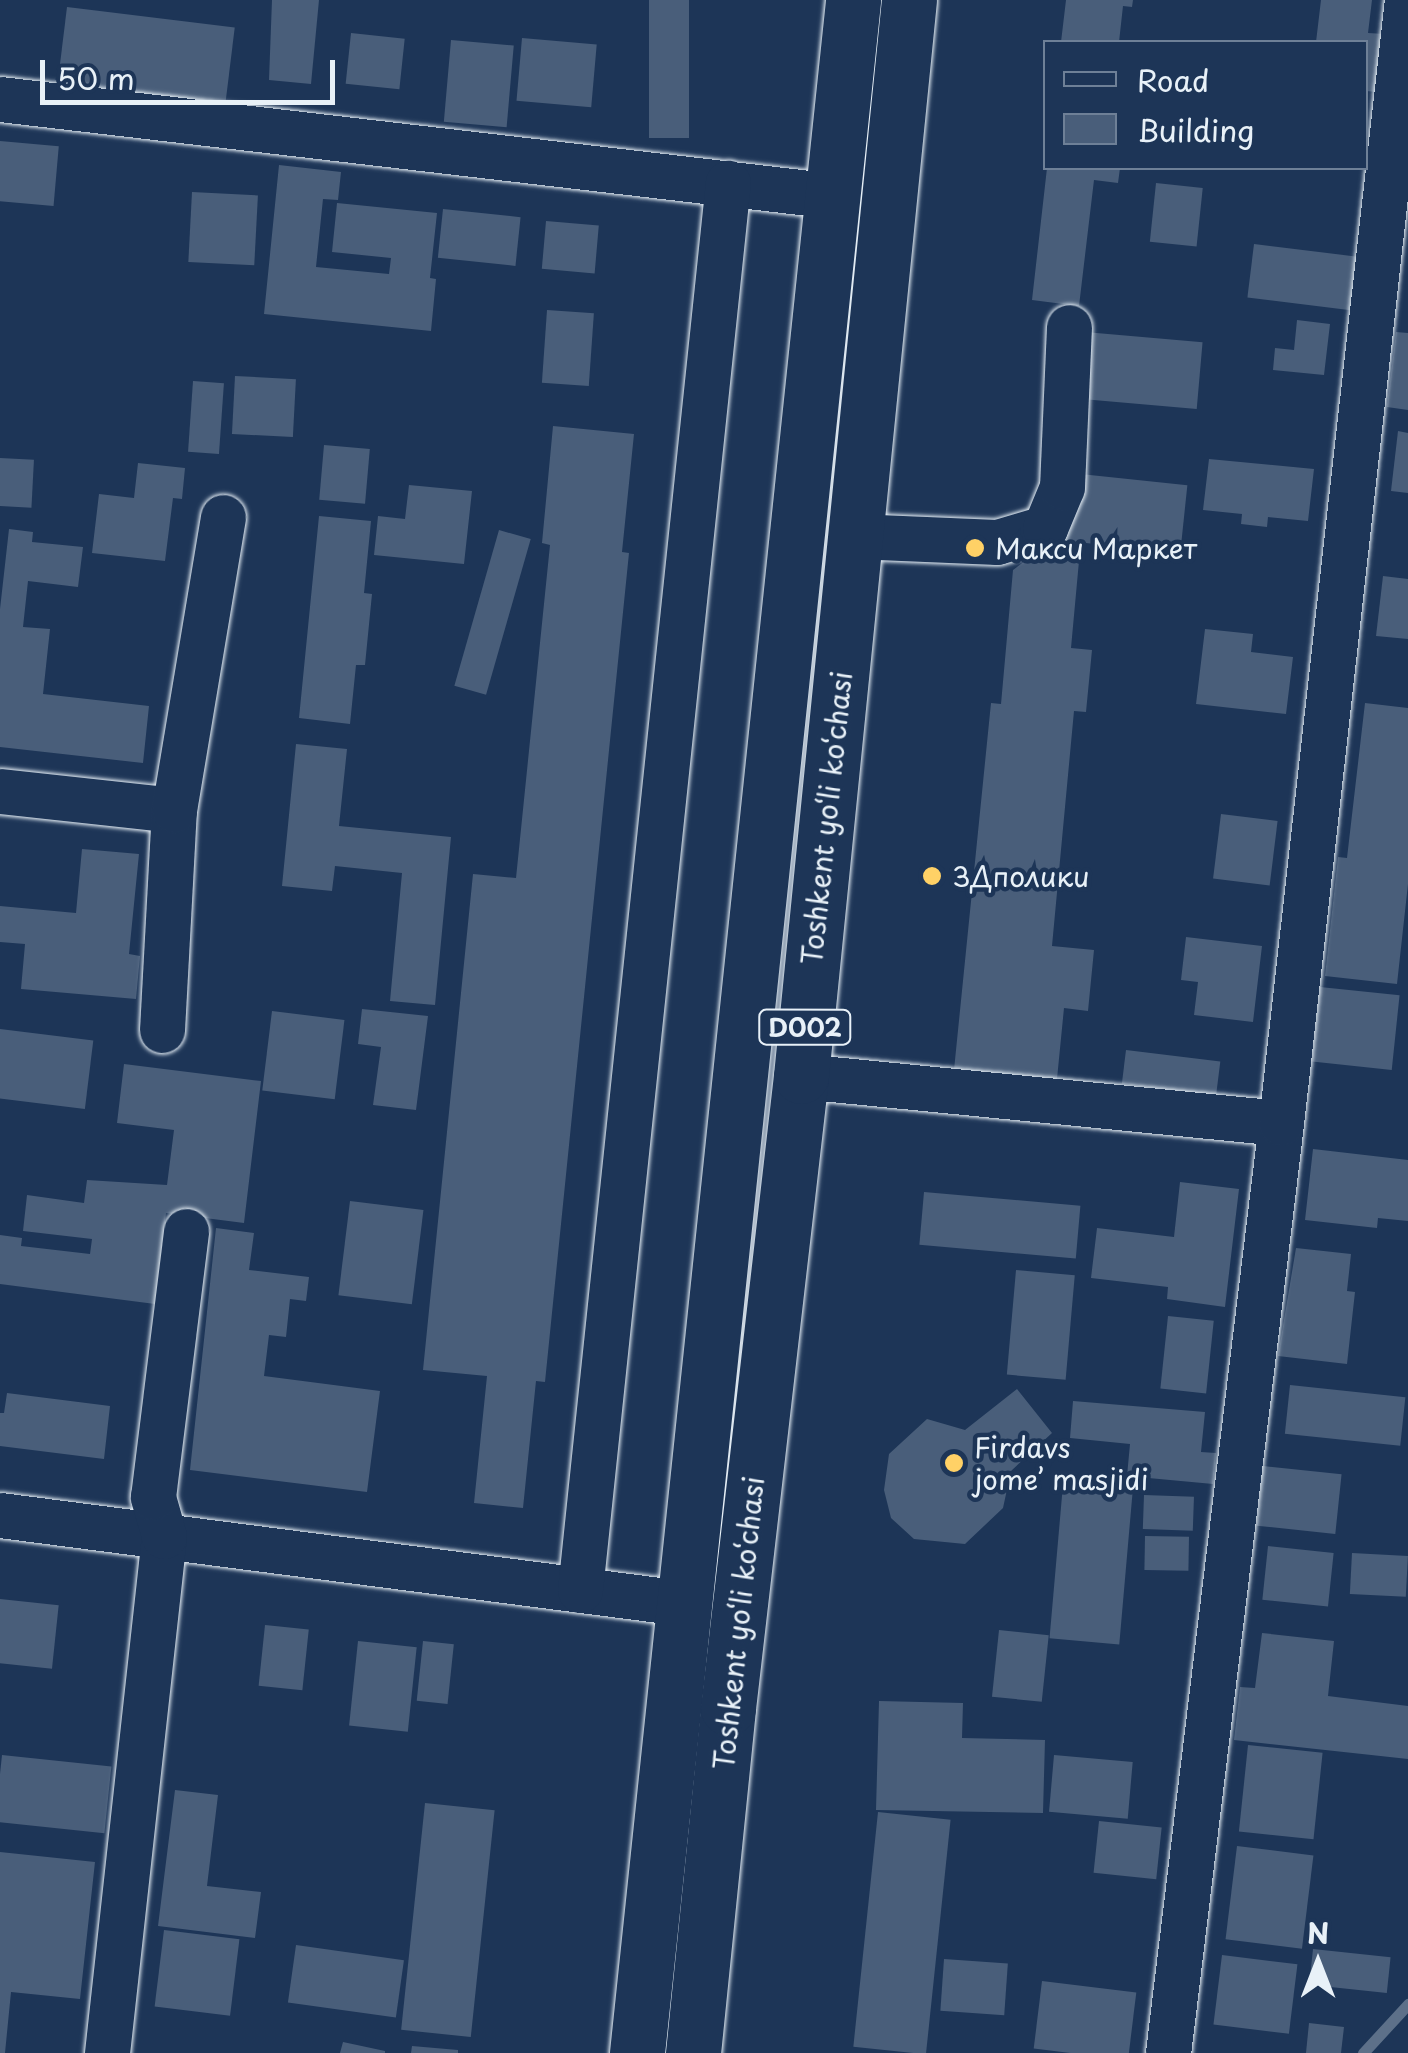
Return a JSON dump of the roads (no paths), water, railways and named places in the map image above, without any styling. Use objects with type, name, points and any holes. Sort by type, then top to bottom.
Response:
[{"type":"highway","name":"Toshkent yo‘li ko‘chasi","points":[[637,2053],[835,196],[852,0]]},
{"type":"highway","name":"Toshkent yo‘li ko‘chasi","points":[[693,2053],[728,1708],[801,1076],[909,0]]},
{"type":"street","points":[[1168,2053],[1281,1122],[1407,0]]},
{"type":"street","points":[[0,99],[835,196]]},
{"type":"street","points":[[580,1590],[728,183]]},
{"type":"street","points":[[854,536],[997,542],[1045,528],[1062,487],[1068,327]]},
{"type":"street","points":[[162,1030],[174,810],[223,517]]},
{"type":"street","points":[[0,791],[174,810]]},
{"type":"street","points":[[801,1076],[1281,1122]]},
{"type":"street","points":[[107,2053],[164,1536],[152,1497],[186,1231]]},
{"type":"street","points":[[0,1515],[682,1603]]},
{"type":"waterway","points":[[1363,2053],[1408,2004]]},
{"type":"place","name":"Макси Маркет","points":[[975,548]]},
{"type":"place","name":"3Дполики","points":[[932,876]]},
{"type":"place","name":"Firdavs jome’ masjidi","points":[[954,1463]]}]
